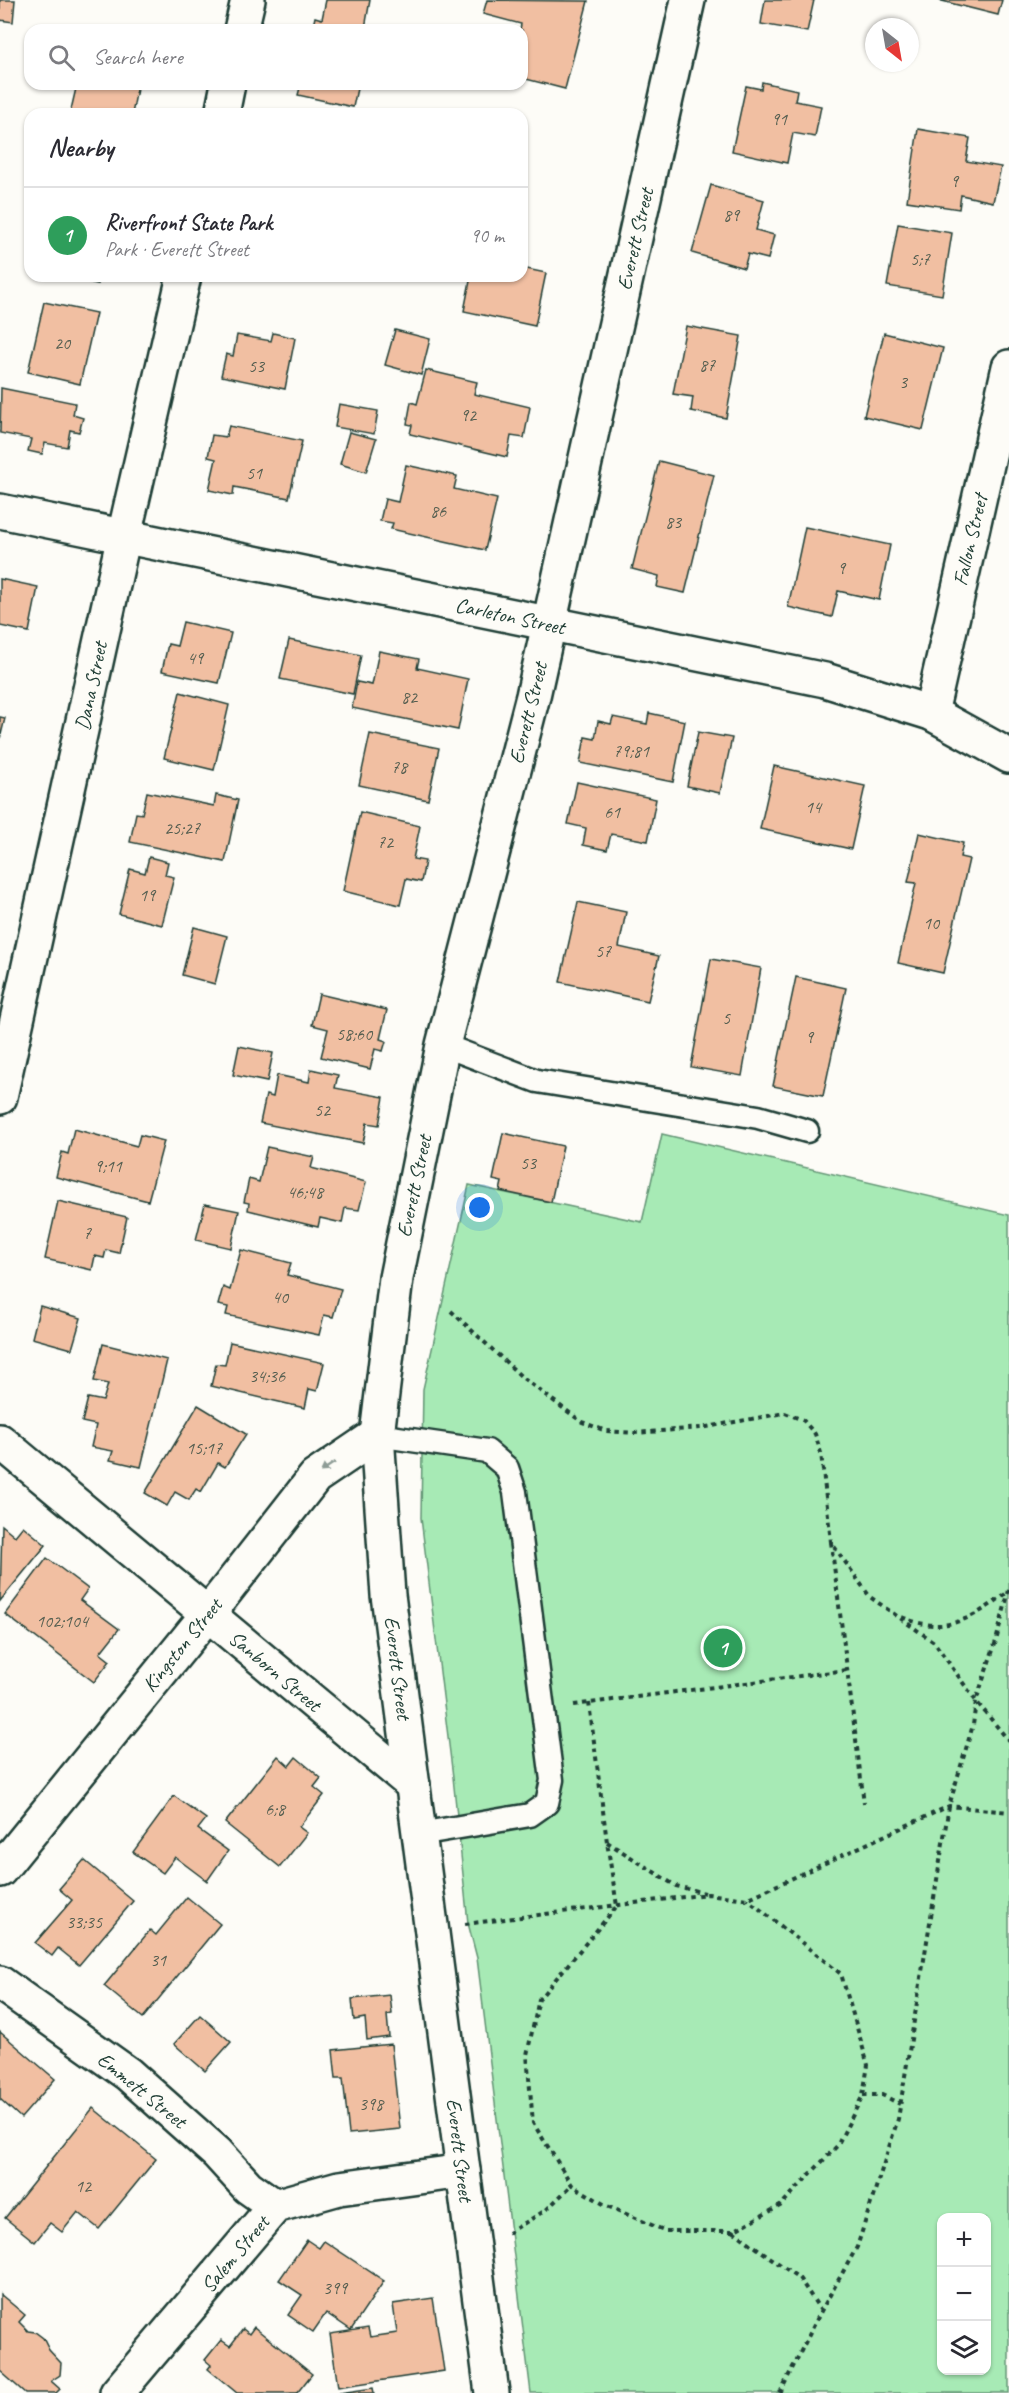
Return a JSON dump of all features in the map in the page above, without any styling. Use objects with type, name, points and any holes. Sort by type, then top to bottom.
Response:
[{"type":"street","points":[[242,24],[248,0]]},
{"type":"street","name":"Everett Street","points":[[492,2393],[388,1595],[377,1435],[396,1278],[443,1045],[530,708],[688,0]]},
{"type":"street","points":[[223,108],[227,90]]},
{"type":"street","name":"Dana Street","points":[[0,1097],[123,537],[183,282]]},
{"type":"street","name":"Fallon Street","points":[[931,713],[1009,366]]},
{"type":"street","name":"Carleton Street","points":[[0,511],[825,680],[931,713],[1009,756]]},
{"type":"street","name":"Kingston Street","points":[[0,1870],[207,1615],[315,1477],[377,1435]]},
{"type":"street","name":"Sanborn Street","points":[[0,1441],[413,1785]]},
{"type":"street","name":"Emmett Street","points":[[0,1983],[128,2074],[217,2153],[248,2187],[276,2206]]},
{"type":"street","name":"Salem Street","points":[[117,2393],[276,2206],[339,2188],[463,2171]]},
{"type":"lane","points":[[443,1045],[537,1081],[758,1116],[807,1131]]},
{"type":"lane","points":[[377,1435],[487,1451],[507,1468],[515,1492],[552,1780],[547,1803],[530,1815],[419,1834]]},
{"type":"path","points":[[451,1311],[524,1379],[582,1422],[606,1431],[635,1433],[701,1428],[785,1413],[803,1420],[815,1434],[821,1453],[864,1803]]},
{"type":"path","points":[[831,1542],[870,1597],[934,1642],[976,1701],[1009,1741]]},
{"type":"path","points":[[897,1616],[927,1625],[955,1622],[983,1611],[1009,1591]]},
{"type":"path","points":[[780,2393],[821,2311],[857,2247],[898,2119],[949,1806],[973,1725],[976,1701],[996,1641],[1009,1591]]},
{"type":"path","points":[[542,1709],[847,1670]]},
{"type":"path","points":[[589,1703],[607,1842],[617,1906],[539,1999],[527,2055],[533,2123],[572,2185],[607,2206],[666,2231],[733,2231],[780,2206],[837,2145],[863,2095],[868,2065],[841,1974],[747,1899],[708,1894],[676,1886],[607,1842]]},
{"type":"path","points":[[747,1899],[949,1806],[1009,1812]]},
{"type":"path","points":[[432,1928],[708,1894]]},
{"type":"path","points":[[863,2095],[882,2095],[900,2104]]},
{"type":"path","points":[[507,2233],[546,2210],[572,2185]]},
{"type":"path","points":[[733,2231],[799,2278],[821,2311]]},
{"type":"green space","points":[[662,1134],[1009,1215],[1009,2393],[531,2393],[477,1958],[468,1923],[453,1777],[421,1518],[423,1389],[469,1185],[642,1222]]},
{"type":"building","points":[[0,0],[15,0],[13,22],[0,20]]},
{"type":"building","points":[[326,0],[370,0],[366,24],[313,24],[315,17],[322,19]]},
{"type":"building","points":[[487,0],[588,1],[565,89],[528,80],[528,24],[483,14]]},
{"type":"building","points":[[765,0],[814,0],[807,32],[761,24]]},
{"type":"building","points":[[938,0],[1002,0],[998,15]]},
{"type":"building","points":[[762,82],[797,90],[795,101],[821,106],[815,137],[793,133],[787,163],[732,151],[746,86],[761,89]]},
{"type":"building","points":[[76,90],[137,90],[133,108],[71,108]]},
{"type":"building","points":[[299,90],[357,90],[353,107],[298,95]]},
{"type":"building","points":[[918,129],[970,138],[966,161],[1001,167],[993,202],[961,195],[959,209],[907,201]]},
{"type":"building","points":[[711,185],[764,200],[756,230],[774,235],[768,259],[748,254],[744,268],[692,253]]},
{"type":"building","points":[[898,224],[952,233],[942,295],[887,286]]},
{"type":"building","points":[[528,269],[546,273],[535,326],[464,311],[470,282],[528,282]]},
{"type":"building","points":[[44,302],[96,313],[80,384],[28,372]]},
{"type":"building","points":[[686,326],[741,336],[726,418],[691,411],[693,397],[673,394]]},
{"type":"building","points":[[395,330],[430,339],[421,375],[385,365]]},
{"type":"building","points":[[273,333],[295,338],[285,389],[221,376],[226,354],[233,356],[237,335],[271,341]]},
{"type":"building","points":[[884,333],[943,348],[923,430],[864,416]]},
{"type":"building","points":[[426,370],[477,382],[474,394],[530,407],[524,438],[511,436],[507,457],[410,434],[412,425],[407,424],[411,402],[417,404]]},
{"type":"building","points":[[1,388],[75,403],[73,415],[83,418],[79,432],[70,430],[67,447],[45,443],[42,454],[28,451],[31,439],[0,433]]},
{"type":"building","points":[[339,404],[378,411],[374,434],[335,427]]},
{"type":"building","points":[[229,426],[302,441],[289,498],[234,487],[233,495],[209,490],[216,459],[208,457],[212,435],[226,437]]},
{"type":"building","points":[[349,432],[376,439],[366,472],[340,464]]},
{"type":"building","points":[[659,461],[714,475],[685,593],[657,587],[659,576],[632,569]]},
{"type":"building","points":[[406,465],[457,476],[454,489],[497,499],[485,550],[391,529],[393,523],[380,521],[385,499],[398,502]]},
{"type":"building","points":[[805,527],[890,545],[879,600],[838,591],[832,617],[788,607]]},
{"type":"building","points":[[0,579],[38,587],[29,632],[0,626]]},
{"type":"building","points":[[183,622],[231,633],[219,683],[162,671],[168,644],[177,646]]},
{"type":"building","points":[[289,640],[361,655],[353,694],[280,679]]},
{"type":"building","points":[[379,651],[419,659],[417,668],[468,679],[458,730],[352,708],[357,682],[372,685]]},
{"type":"building","points":[[180,692],[229,705],[214,770],[164,758]]},
{"type":"building","points":[[649,713],[685,721],[673,782],[580,763],[585,737],[595,739],[598,721],[611,724],[613,717],[647,724]]},
{"type":"building","points":[[0,717],[5,718],[0,739]]},
{"type":"building","points":[[698,732],[732,738],[720,793],[687,786]]},
{"type":"building","points":[[370,734],[439,748],[428,800],[359,785]]},
{"type":"building","points":[[774,766],[865,786],[851,849],[760,829]]},
{"type":"building","points":[[577,782],[656,799],[648,841],[611,834],[607,850],[583,845],[586,828],[568,824]]},
{"type":"building","points":[[147,792],[214,806],[216,795],[238,800],[225,862],[130,842],[136,813],[142,814]]},
{"type":"building","points":[[360,812],[420,826],[413,859],[425,861],[421,882],[406,879],[400,905],[343,891]]},
{"type":"building","points":[[919,833],[963,843],[960,857],[969,859],[943,973],[898,963],[916,883],[908,882]]},
{"type":"building","points":[[149,857],[168,862],[165,875],[174,877],[162,925],[119,914],[130,869],[145,873]]},
{"type":"building","points":[[578,902],[626,912],[619,947],[659,956],[648,1001],[560,982]]},
{"type":"building","points":[[194,927],[227,936],[215,984],[182,975]]},
{"type":"building","points":[[711,959],[761,968],[742,1076],[691,1067]]},
{"type":"building","points":[[796,977],[846,988],[823,1096],[773,1086]]},
{"type":"building","points":[[319,994],[387,1010],[380,1039],[386,1041],[383,1051],[375,1049],[370,1069],[321,1057],[328,1029],[312,1025]]},
{"type":"building","points":[[239,1046],[273,1053],[267,1082],[233,1075]]},
{"type":"building","points":[[311,1069],[338,1075],[335,1088],[384,1097],[379,1125],[367,1123],[363,1143],[260,1123],[266,1095],[273,1097],[277,1075],[309,1082]]},
{"type":"building","points":[[74,1129],[137,1146],[140,1135],[164,1141],[148,1201],[56,1177],[62,1152],[68,1154]]},
{"type":"building","points":[[503,1133],[563,1146],[551,1202],[500,1191],[502,1182],[493,1180]]},
{"type":"building","points":[[267,1147],[314,1157],[311,1168],[366,1182],[359,1210],[345,1208],[342,1223],[320,1218],[318,1227],[248,1210],[249,1203],[244,1202],[249,1179],[259,1182]]},
{"type":"building","points":[[58,1201],[127,1217],[119,1253],[106,1250],[104,1258],[95,1256],[92,1270],[45,1259]]},
{"type":"building","points":[[205,1204],[239,1211],[231,1248],[196,1240]]},
{"type":"building","points":[[241,1250],[291,1263],[287,1275],[341,1289],[333,1317],[324,1315],[319,1335],[226,1315],[228,1307],[218,1305],[223,1287],[230,1290]]},
{"type":"building","points":[[40,1306],[81,1318],[72,1349],[32,1338]]},
{"type":"building","points":[[230,1342],[324,1363],[317,1391],[309,1389],[305,1408],[211,1386],[216,1364],[225,1365]]},
{"type":"building","points":[[103,1344],[167,1360],[141,1467],[110,1460],[113,1451],[91,1447],[96,1425],[82,1422],[88,1398],[103,1401],[108,1384],[94,1381]]},
{"type":"building","points":[[198,1405],[246,1434],[225,1467],[218,1463],[201,1492],[196,1489],[189,1500],[175,1492],[167,1506],[145,1493]]},
{"type":"building","points":[[2,1525],[15,1536],[23,1526],[46,1545],[0,1601]]},
{"type":"building","points":[[47,1558],[88,1589],[80,1600],[119,1629],[100,1653],[110,1661],[94,1682],[5,1614]]},
{"type":"building","points":[[278,1756],[289,1766],[296,1757],[321,1778],[314,1787],[324,1795],[299,1827],[307,1833],[280,1867],[225,1823]]},
{"type":"building","points":[[174,1796],[206,1819],[198,1829],[228,1851],[207,1881],[175,1857],[163,1873],[133,1852]]},
{"type":"building","points":[[84,1860],[133,1901],[79,1965],[58,1948],[52,1956],[35,1943],[72,1900],[59,1889]]},
{"type":"building","points":[[187,1897],[220,1924],[143,2018],[104,1986],[150,1930],[156,1935]]},
{"type":"building","points":[[390,1995],[392,2014],[387,2015],[389,2037],[367,2040],[365,2018],[354,2020],[352,1999]]},
{"type":"building","points":[[200,2015],[231,2042],[205,2071],[174,2044]]},
{"type":"building","points":[[0,2032],[55,2079],[21,2118],[0,2099]]},
{"type":"building","points":[[391,2044],[400,2129],[349,2134],[343,2078],[336,2078],[333,2050]]},
{"type":"building","points":[[93,2108],[156,2159],[99,2229],[78,2212],[62,2232],[50,2223],[35,2242],[5,2218]]},
{"type":"building","points":[[307,2240],[319,2248],[324,2241],[384,2281],[351,2330],[326,2313],[313,2332],[288,2315],[302,2295],[279,2280]]},
{"type":"building","points":[[0,2294],[25,2315],[19,2322],[28,2331],[35,2332],[43,2338],[49,2350],[61,2363],[60,2375],[51,2381],[60,2389],[56,2393],[25,2393],[0,2371]]},
{"type":"building","points":[[433,2298],[444,2371],[338,2387],[330,2334],[368,2328],[370,2337],[397,2333],[393,2304]]},
{"type":"building","points":[[254,2327],[312,2374],[297,2393],[237,2393],[208,2369],[211,2365],[205,2360],[221,2340],[230,2346],[243,2329],[249,2334]]},
{"type":"building","points":[[373,2388],[374,2393],[339,2393]]},
{"type":"place","name":"Riverfront State Park","points":[[723,1648]]}]
